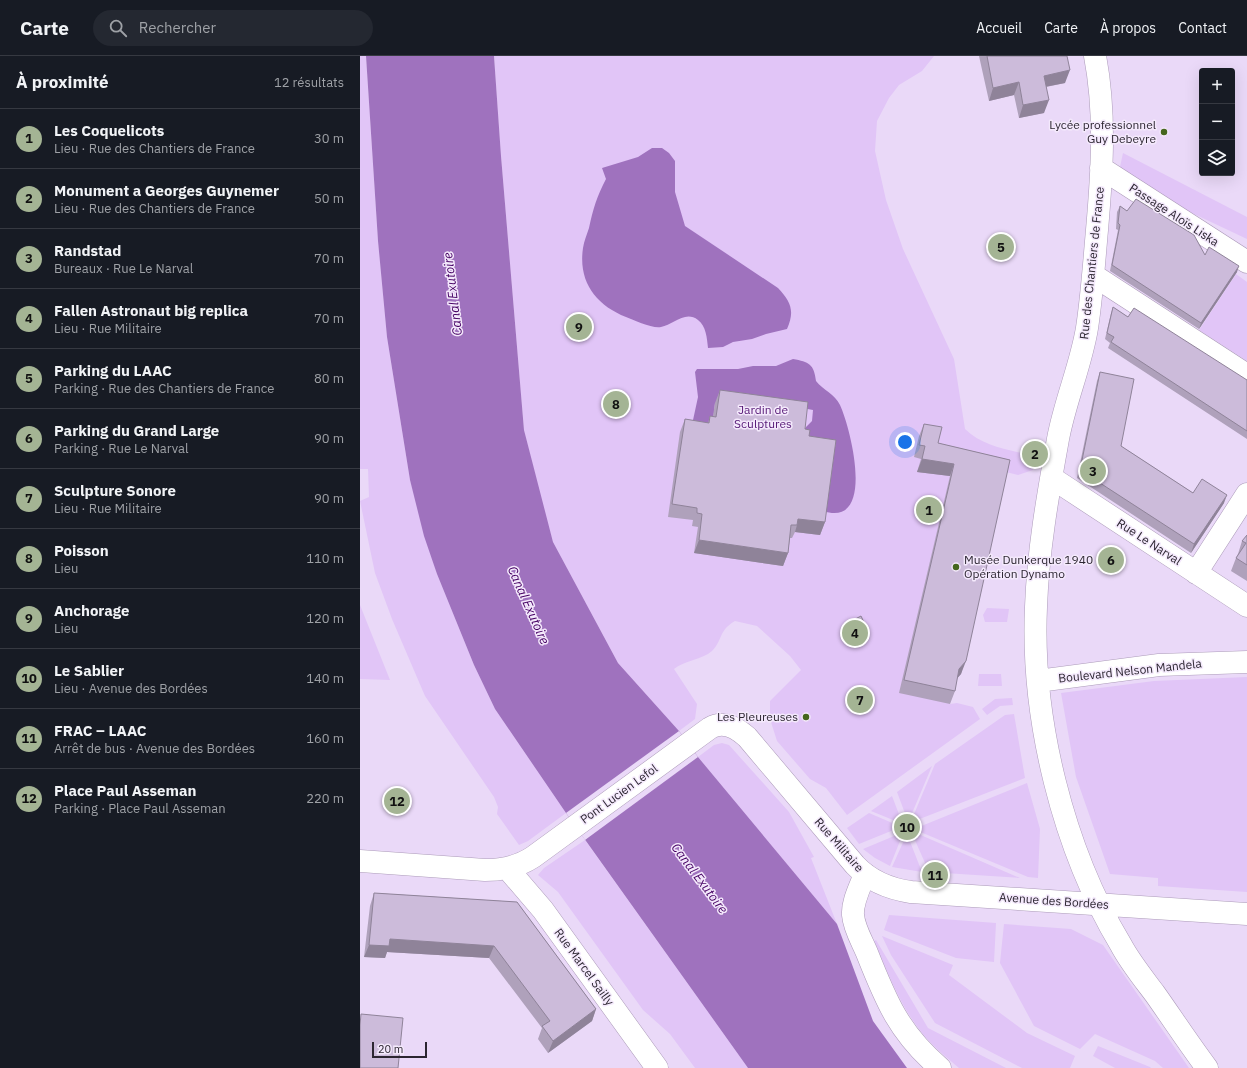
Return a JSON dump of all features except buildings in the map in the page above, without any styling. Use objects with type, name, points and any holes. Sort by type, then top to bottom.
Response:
[{"type":"street","name":"Rue des Chantiers de France","points":[[1095,56],[1100,102],[1102,168],[1093,275],[1085,339],[1064,412],[1052,478],[1036,592],[1035,634],[1042,719],[1053,774],[1078,854],[1099,903],[1122,947],[1207,1068]]},
{"type":"street","name":"Passage Aloïs Liska","points":[[1102,168],[1247,262]]},
{"type":"street","points":[[1093,275],[1247,375]]},
{"type":"street","name":"Rue Le Narval","points":[[1052,478],[1247,606]]},
{"type":"street","points":[[1196,573],[1247,494]]},
{"type":"street","name":"Boulevard Nelson Mandela","points":[[1038,681],[1173,664],[1247,662]]},
{"type":"street","name":"Rue Militaire","points":[[706,731],[714,725],[722,724],[736,729],[747,737],[851,860],[865,874],[853,908],[855,923],[885,998],[894,1015],[917,1046],[940,1068]]},
{"type":"street","name":"Pont Lucien Lefol","points":[[360,861],[480,870],[517,866],[533,857],[706,731]]},
{"type":"street","name":"Rue Marcel Sailly","points":[[507,868],[543,910],[657,1068]]},
{"type":"street","name":"Avenue des Bordées","points":[[865,874],[890,887],[911,892],[1099,903],[1247,914]]},
{"type":"green space","points":[[360,56],[366,56],[378,241],[387,337],[410,480],[437,574],[474,665],[495,709],[566,813],[528,841],[519,845],[497,814],[498,807],[494,797],[425,696],[392,619],[375,573],[360,501],[369,497],[368,469],[360,469]]},
{"type":"green space","name":"Jardin de Sculptures","points":[[494,56],[934,56],[922,71],[899,85],[889,98],[877,121],[875,151],[886,200],[903,249],[954,359],[965,429],[980,440],[989,444],[1034,456],[1033,470],[1018,475],[1006,472],[961,674],[954,682],[950,704],[957,703],[973,707],[980,719],[847,815],[826,788],[810,779],[777,741],[770,719],[770,701],[801,670],[790,656],[757,626],[735,621],[726,628],[712,651],[674,669],[697,704],[695,719],[679,731],[618,663],[553,542],[524,430]]},
{"type":"green space","points":[[1123,153],[1247,217],[1247,239],[1175,205],[1120,167]]},
{"type":"green space","points":[[1236,274],[1247,282],[1247,361],[1199,330]]},
{"type":"green space","points":[[360,605],[390,680],[360,679]]},
{"type":"green space","points":[[987,608],[1009,609],[1007,622],[985,622],[983,615]]},
{"type":"green space","points":[[979,674],[1001,674],[1002,686],[978,686]]},
{"type":"green space","points":[[1247,677],[1247,892],[1158,886],[1158,878],[1110,874],[1076,777],[1061,693],[1154,681]]},
{"type":"green space","points":[[1012,698],[1013,705],[1000,706],[987,715],[982,709],[995,699]]},
{"type":"green space","points":[[1014,714],[1025,778],[917,820],[912,819],[935,764],[1005,715]]},
{"type":"green space","points":[[722,743],[729,745],[789,812],[814,857],[811,858],[837,924],[698,757],[714,745]]},
{"type":"green space","points":[[932,766],[910,818],[906,816],[897,792]]},
{"type":"green space","points":[[1027,783],[1040,829],[1038,878],[1028,877],[918,831],[919,827]]},
{"type":"green space","points":[[892,796],[900,817],[898,822],[871,811]]},
{"type":"green space","points":[[869,813],[897,825],[896,829],[859,844],[847,828]]},
{"type":"green space","points":[[916,833],[1020,878],[929,872],[914,838]]},
{"type":"green space","points":[[899,834],[902,836],[890,866],[875,858],[863,849]]},
{"type":"green space","points":[[905,838],[909,839],[922,872],[892,867]]},
{"type":"green space","points":[[585,840],[748,1068],[695,1068],[670,1034],[643,1010],[558,892],[538,875],[544,868]]},
{"type":"green space","points":[[889,915],[996,923],[994,962],[956,958],[884,930]]},
{"type":"green space","points":[[1004,924],[1071,929],[1103,945],[1189,1068],[1163,1068],[1155,1061],[1095,1034],[1080,1049],[1034,1026],[1000,963]]},
{"type":"green space","points":[[882,936],[953,965],[949,975],[1027,1033],[1075,1056],[1070,1068],[1022,1068],[935,1023],[891,955]]},
{"type":"green space","points":[[876,940],[928,1028],[1006,1068],[959,1068],[933,1045],[912,1019],[899,998],[874,941]]},
{"type":"green space","points":[[1098,1046],[1151,1068],[1115,1068],[1093,1056]]},
{"type":"water","name":"Canal Exutoire","points":[[366,56],[494,56],[524,430],[553,542],[618,663],[679,731],[698,757],[837,924],[873,1021],[907,1068],[748,1068],[566,813],[495,709],[474,665],[437,574],[424,536],[410,480],[387,337],[378,241]]},
{"type":"water","points":[[652,148],[662,148],[669,153],[675,161],[675,192],[685,226],[778,288],[789,302],[791,317],[787,329],[752,339],[733,342],[723,347],[708,348],[706,332],[701,323],[693,317],[684,317],[666,326],[649,326],[615,312],[598,299],[591,291],[586,282],[583,271],[583,248],[600,191],[606,179],[602,168],[638,157]]},
{"type":"water","points":[[793,359],[803,361],[812,367],[816,381],[838,401],[844,416],[849,433],[856,473],[855,491],[850,505],[840,512],[823,511],[802,431],[812,421],[813,410],[797,407],[715,403],[712,430],[690,434],[698,397],[695,372],[697,369],[738,369],[753,366],[776,366]]},
{"type":"pier","points":[[679,731],[698,757],[585,840],[566,813]]},
{"type":"place","name":"Lycée professionnel Guy Debeyre","points":[[1164,132]]},
{"type":"place","name":"Parking du LAAC","points":[[1001,247]]},
{"type":"place","name":"Anchorage","points":[[579,327]]},
{"type":"place","name":"Poisson","points":[[616,404]]},
{"type":"place","name":"Monument a Georges Guynemer","points":[[1035,454]]},
{"type":"place","name":"Randstad","points":[[1093,471]]},
{"type":"place","name":"Les Coquelicots","points":[[929,510]]},
{"type":"place","name":"Parking du Grand Large","points":[[1111,560]]},
{"type":"place","name":"Musée Dunkerque 1940 Opération Dynamo","points":[[956,567]]},
{"type":"place","name":"Fallen Astronaut big replica","points":[[855,633]]},
{"type":"place","name":"Sculpture Sonore","points":[[860,700]]},
{"type":"place","name":"Les Pleureuses","points":[[806,717]]},
{"type":"place","name":"Place Paul Asseman","points":[[397,801]]},
{"type":"place","name":"Le Sablier","points":[[907,827]]},
{"type":"place","name":"FRAC – LAAC","points":[[935,875]]}]
